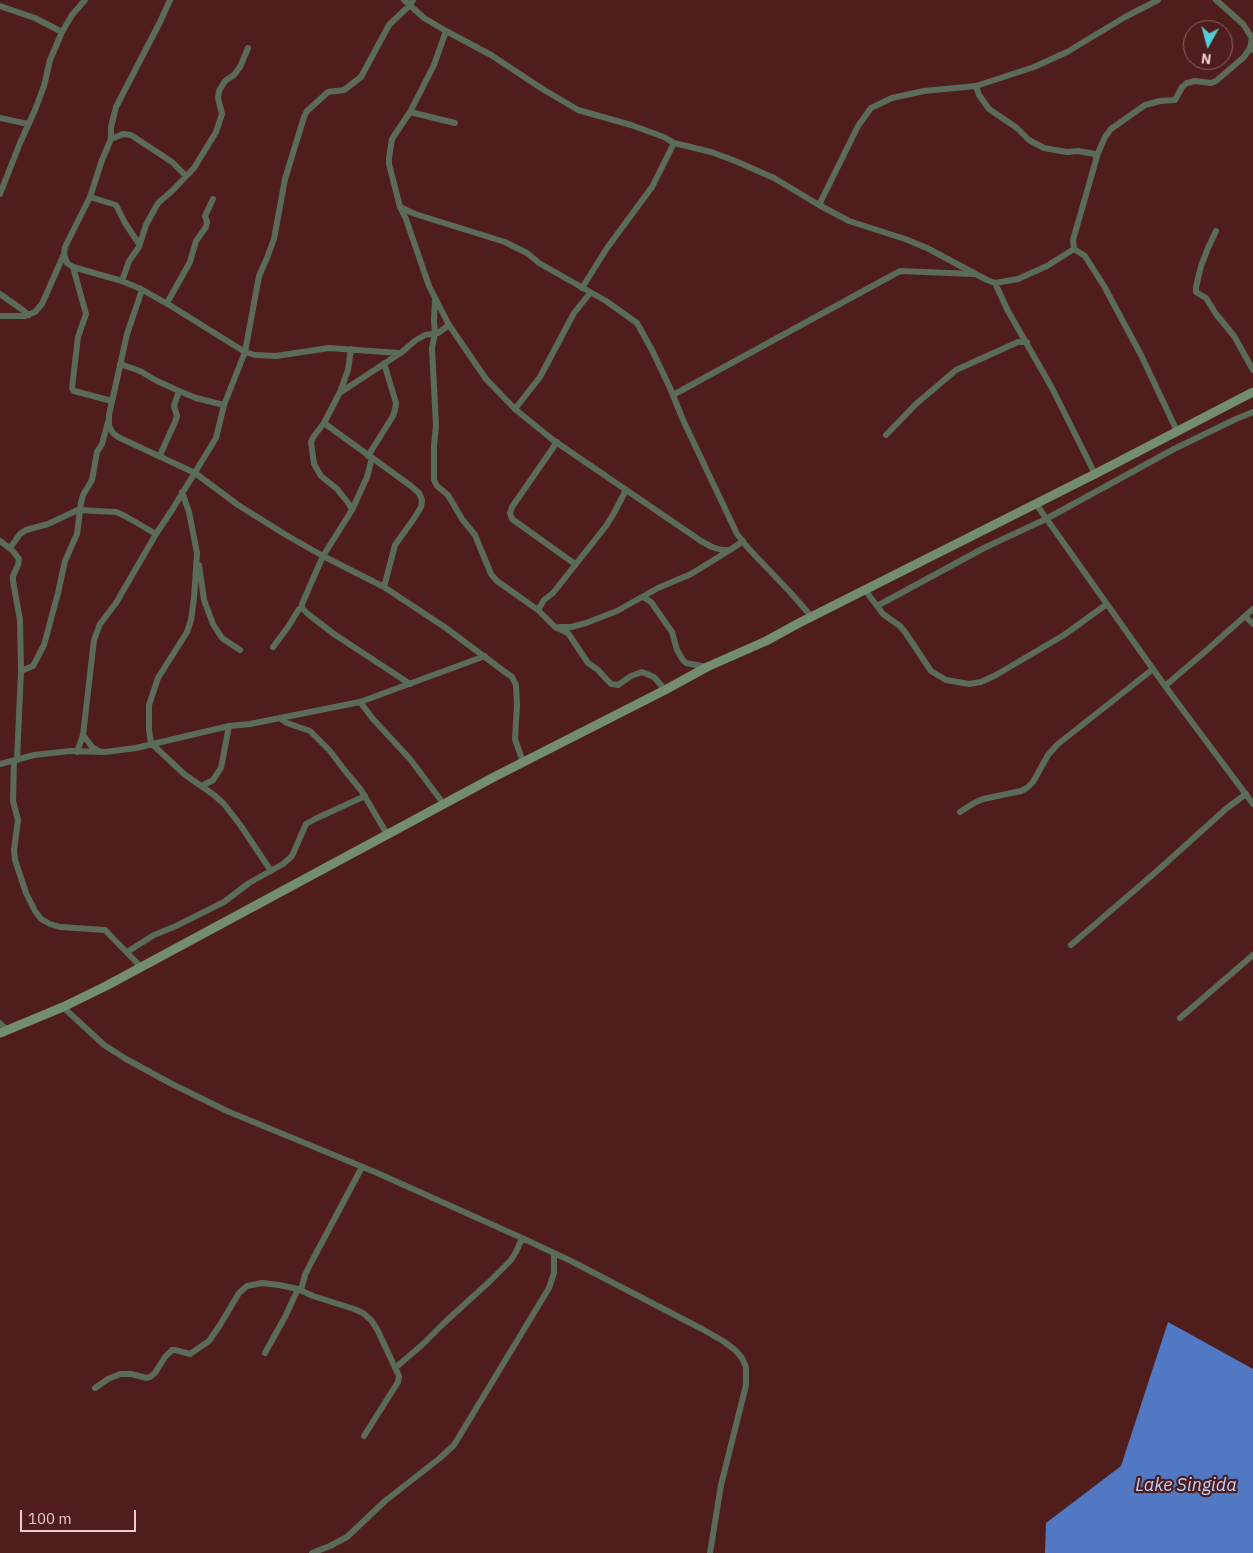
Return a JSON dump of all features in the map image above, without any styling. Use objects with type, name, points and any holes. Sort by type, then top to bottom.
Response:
[{"type":"street","points":[[0,194],[35,110],[44,86],[50,60],[62,32],[72,15],[85,0]]},
{"type":"street","points":[[0,316],[18,317],[29,315],[35,312],[42,304],[69,239],[90,197],[111,139],[111,127],[116,107],[170,0]]},
{"type":"street","points":[[404,0],[412,3],[424,18],[491,55],[540,88],[578,110],[631,125],[674,143],[711,152],[769,176],[849,221],[927,248],[975,274],[995,282],[1018,279],[1047,266],[1074,249]]},
{"type":"street","points":[[819,205],[858,126],[871,108],[892,98],[924,91],[976,86],[1056,58],[1125,17],[1158,0]]},
{"type":"street","points":[[1074,249],[1074,234],[1096,159],[1105,137],[1115,125],[1145,105],[1175,100],[1182,87],[1187,83],[1195,81],[1211,83],[1216,81],[1251,49],[1252,38],[1243,24],[1216,0]]},
{"type":"street","points":[[77,752],[83,735],[95,634],[116,603],[156,534],[216,438],[224,405],[245,352],[259,276],[274,239],[285,179],[304,117],[307,111],[328,92],[344,90],[362,77],[389,25],[412,3]]},
{"type":"street","points":[[0,6],[35,18],[62,32]]},
{"type":"street","points":[[446,31],[434,65],[410,112],[392,138],[388,158],[400,207],[429,286],[449,325],[486,378],[515,409],[548,436],[701,541],[712,547],[730,550]]},
{"type":"street","points":[[122,281],[129,261],[158,203],[194,168],[216,132],[222,114],[218,98],[219,91],[225,81],[234,75],[240,67],[248,48]]},
{"type":"street","points":[[976,86],[979,95],[989,109],[1017,128],[1029,140],[1044,148],[1095,154],[1096,159]]},
{"type":"street","points":[[410,112],[455,123]]},
{"type":"street","points":[[0,118],[28,124]]},
{"type":"street","points":[[111,139],[122,134],[131,135],[172,162],[186,176]]},
{"type":"street","points":[[582,288],[607,248],[652,187],[674,143]]},
{"type":"street","points":[[90,197],[116,205],[139,244]]},
{"type":"street","points":[[167,303],[190,262],[196,241],[206,227],[206,216],[213,199]]},
{"type":"street","points":[[400,207],[415,214],[505,242],[527,253],[539,263],[606,301],[637,323],[652,350],[737,534],[812,617]]},
{"type":"street","points":[[1216,231],[1201,266],[1196,290],[1208,301],[1234,336],[1253,370]]},
{"type":"street","points":[[1074,249],[1085,256],[1104,286],[1141,355],[1177,431]]},
{"type":"street","points":[[64,254],[67,263],[73,267],[122,281],[141,289],[245,352],[255,355],[269,356],[329,348],[400,353]]},
{"type":"street","points":[[73,267],[86,314],[78,337],[72,388],[74,391],[112,401]]},
{"type":"street","points":[[673,395],[900,271],[975,274]]},
{"type":"street","points":[[995,282],[1008,311],[1055,393],[1095,474]]},
{"type":"street","points":[[21,671],[33,666],[44,645],[65,561],[77,534],[79,509],[83,495],[92,480],[97,452],[102,444],[126,334],[141,289]]},
{"type":"street","points":[[515,409],[540,377],[574,312],[590,293]]},
{"type":"street","points":[[0,294],[29,315]]},
{"type":"street","points":[[435,297],[435,333],[432,348],[436,413],[434,480],[437,486],[448,495],[462,519],[475,535],[491,574],[497,582],[538,610],[555,627],[568,633],[588,663],[597,669],[611,684],[618,685],[631,676],[642,672],[654,677],[665,690]]},
{"type":"street","points":[[340,392],[400,353],[416,340],[425,335],[440,332],[449,325]]},
{"type":"street","points":[[886,435],[916,404],[956,370],[1018,342],[1027,342]]},
{"type":"street","points":[[351,349],[348,370],[340,392],[324,423],[311,442],[314,464],[321,476],[337,489],[352,510]]},
{"type":"street","points":[[273,647],[299,609],[302,608],[323,556],[352,510],[367,477],[370,457],[394,416],[396,403],[384,363]]},
{"type":"street","points":[[120,364],[140,371],[196,398],[224,405]]},
{"type":"street","points":[[160,455],[176,422],[177,416],[174,406],[179,391]]},
{"type":"street","points":[[0,1023],[4,1032],[64,1007],[443,803],[665,690],[706,667],[766,641],[1253,393]]},
{"type":"street","points":[[877,606],[1174,449],[1253,412]]},
{"type":"street","points":[[108,421],[113,433],[118,437],[195,473],[238,505],[286,536],[384,587],[446,628],[512,677],[515,682],[517,705],[515,738],[523,762]]},
{"type":"street","points":[[324,423],[411,486],[419,493],[422,500],[421,507],[395,545],[384,587]]},
{"type":"street","points":[[558,442],[512,507],[510,513],[512,519],[575,564]]},
{"type":"street","points":[[538,610],[544,600],[553,593],[606,526],[626,490]]},
{"type":"street","points":[[182,492],[189,512],[204,600],[213,624],[222,638],[240,650]]},
{"type":"street","points":[[1036,504],[1165,686],[1253,804]]},
{"type":"street","points":[[10,548],[23,532],[48,524],[79,509],[116,512],[156,534]]},
{"type":"street","points":[[0,541],[10,548],[18,559],[18,565],[13,576],[20,620],[21,671],[13,801],[18,820],[14,850],[15,860],[26,893],[41,919],[60,927],[105,930],[141,967]]},
{"type":"street","points":[[555,627],[571,627],[586,624],[617,611],[658,588],[691,574],[743,541]]},
{"type":"street","points":[[197,553],[191,620],[187,632],[158,678],[149,705],[151,743],[184,774],[224,804],[233,814],[270,871]]},
{"type":"street","points":[[865,590],[883,614],[905,632],[934,674],[946,680],[969,684],[981,682],[996,675],[1064,635],[1107,604]]},
{"type":"street","points":[[643,597],[651,602],[672,632],[677,650],[683,660],[686,663],[706,667]]},
{"type":"street","points":[[302,608],[334,634],[410,684]]},
{"type":"street","points":[[1165,686],[1253,609]]},
{"type":"street","points":[[1245,616],[1253,624]]},
{"type":"street","points":[[0,764],[34,755],[100,752],[136,748],[229,726],[360,702],[485,656]]},
{"type":"street","points":[[960,812],[983,799],[1027,788],[1033,782],[1048,755],[1058,744],[1153,669]]},
{"type":"street","points":[[360,702],[410,759],[443,803]]},
{"type":"street","points":[[280,718],[287,723],[310,731],[330,751],[365,796],[387,834]]},
{"type":"street","points":[[202,786],[213,780],[221,768],[229,726]]},
{"type":"street","points":[[83,735],[93,748],[100,752]]},
{"type":"street","points":[[1070,945],[1227,808],[1246,794]]},
{"type":"street","points":[[127,952],[154,935],[224,902],[249,883],[283,864],[292,856],[306,824],[365,796]]},
{"type":"street","points":[[1180,1018],[1253,956]]},
{"type":"street","points":[[64,1007],[104,1045],[172,1084],[227,1111],[362,1166],[465,1211],[554,1253],[702,1329],[735,1350],[742,1358],[746,1367],[746,1385],[721,1485],[710,1553]]},
{"type":"street","points":[[265,1354],[300,1290],[312,1261],[362,1166]]},
{"type":"street","points":[[394,1368],[422,1345],[511,1260],[522,1238]]},
{"type":"street","points":[[312,1553],[347,1537],[385,1501],[454,1445],[549,1288],[554,1272],[554,1253]]},
{"type":"street","points":[[95,1388],[108,1379],[120,1374],[150,1377],[156,1373],[164,1357],[172,1350],[190,1354],[198,1349],[213,1336],[239,1293],[247,1286],[262,1282],[300,1290],[354,1309],[363,1313],[377,1329],[398,1376],[398,1382],[364,1436]]},
{"type":"water","name":"Lake Singida","points":[[1168,1322],[1253,1369],[1253,1553],[1045,1553],[1046,1523],[1121,1466]]}]
